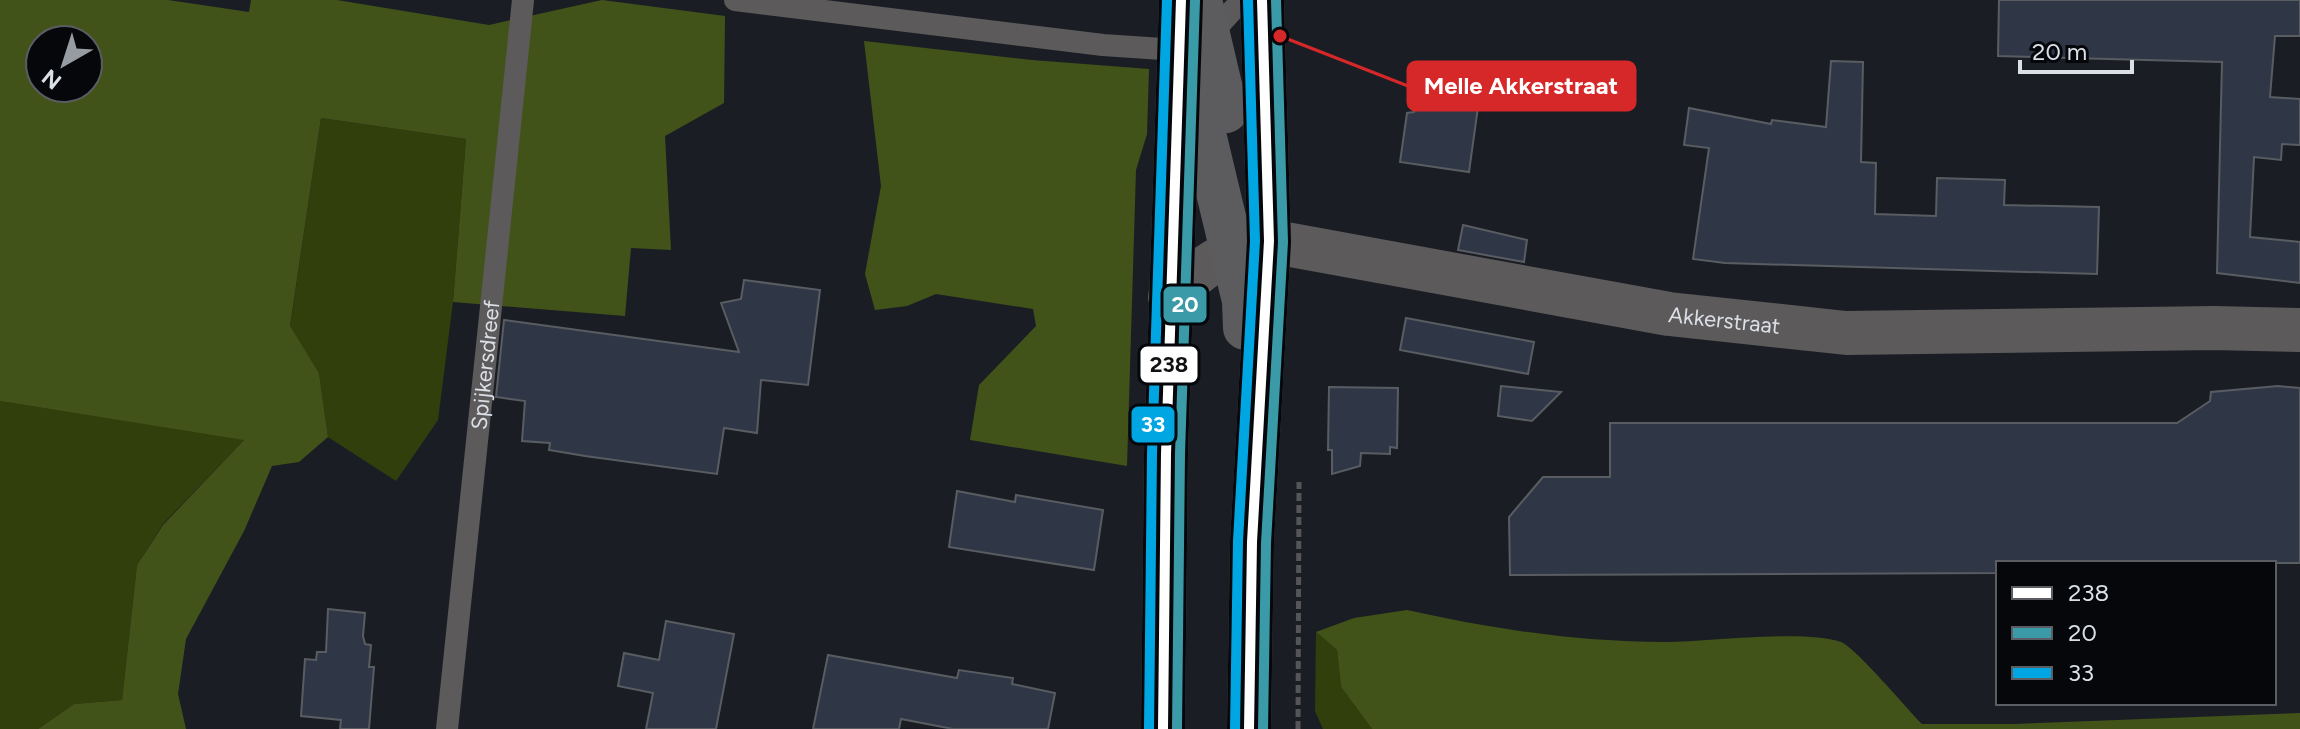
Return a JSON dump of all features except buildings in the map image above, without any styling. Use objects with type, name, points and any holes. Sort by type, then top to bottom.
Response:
[{"type":"main road","points":[[1181,0],[1195,29],[1248,198],[1251,246]]},
{"type":"main road","points":[[1249,729],[1252,542],[1244,301],[1251,246],[1262,0]]},
{"type":"main road","points":[[1163,729],[1170,297],[1195,29]]},
{"type":"street","points":[[1170,297],[1204,267],[1251,246]]},
{"type":"street","name":"Akkerstraat","points":[[1251,246],[1669,314],[1846,333],[2214,328],[2300,330]]},
{"type":"lane","name":"Spijkersdreef","points":[[447,729],[523,0]]},
{"type":"lane","points":[[735,0],[1103,45],[1195,29],[1242,0]]},
{"type":"green space","points":[[0,0],[168,0],[249,12],[251,0],[337,0],[489,25],[602,0],[725,16],[724,103],[665,136],[671,250],[631,248],[625,316],[453,302],[466,139],[321,118],[290,326],[319,373],[328,437],[299,462],[272,466],[244,531],[186,639],[178,694],[186,729],[38,729],[74,704],[122,700],[137,565],[163,525],[244,440],[0,401]]},
{"type":"green space","points":[[864,41],[1032,60],[1149,69],[1147,134],[1136,170],[1127,466],[970,440],[979,385],[1036,326],[1033,309],[936,294],[907,306],[875,310],[865,274],[881,186]]},
{"type":"green space","points":[[321,118],[466,139],[453,302],[438,420],[396,481],[328,437],[319,373],[290,327]]},
{"type":"green space","points":[[0,401],[245,439],[163,524],[137,565],[122,700],[74,704],[38,729],[0,729]]},
{"type":"green space","points":[[1407,610],[1503,628],[1600,640],[1665,642],[1780,636],[1824,638],[1848,647],[1922,724],[2014,724],[2300,713],[2300,729],[1372,729],[1341,687],[1337,650],[1316,632],[1354,618]]},
{"type":"green space","points":[[1316,632],[1337,650],[1341,687],[1372,729],[1323,729],[1315,711]]},
{"type":"transit line","name":"33","points":[[1149,729],[1152,454],[1167,0]]},
{"type":"transit line","name":"238","points":[[1163,729],[1166,454],[1181,0]]},
{"type":"transit line","name":"20","points":[[1177,729],[1180,454],[1195,0]]},
{"type":"transit line","name":"33","points":[[1235,729],[1238,541],[1255,241],[1248,0]]},
{"type":"transit line","name":"238","points":[[1249,729],[1252,542],[1269,241],[1262,0]]},
{"type":"transit line","name":"20","points":[[1263,729],[1266,543],[1283,242],[1276,0]]},
{"type":"place","name":"Melle Akkerstraat","points":[[1280,36]]}]
